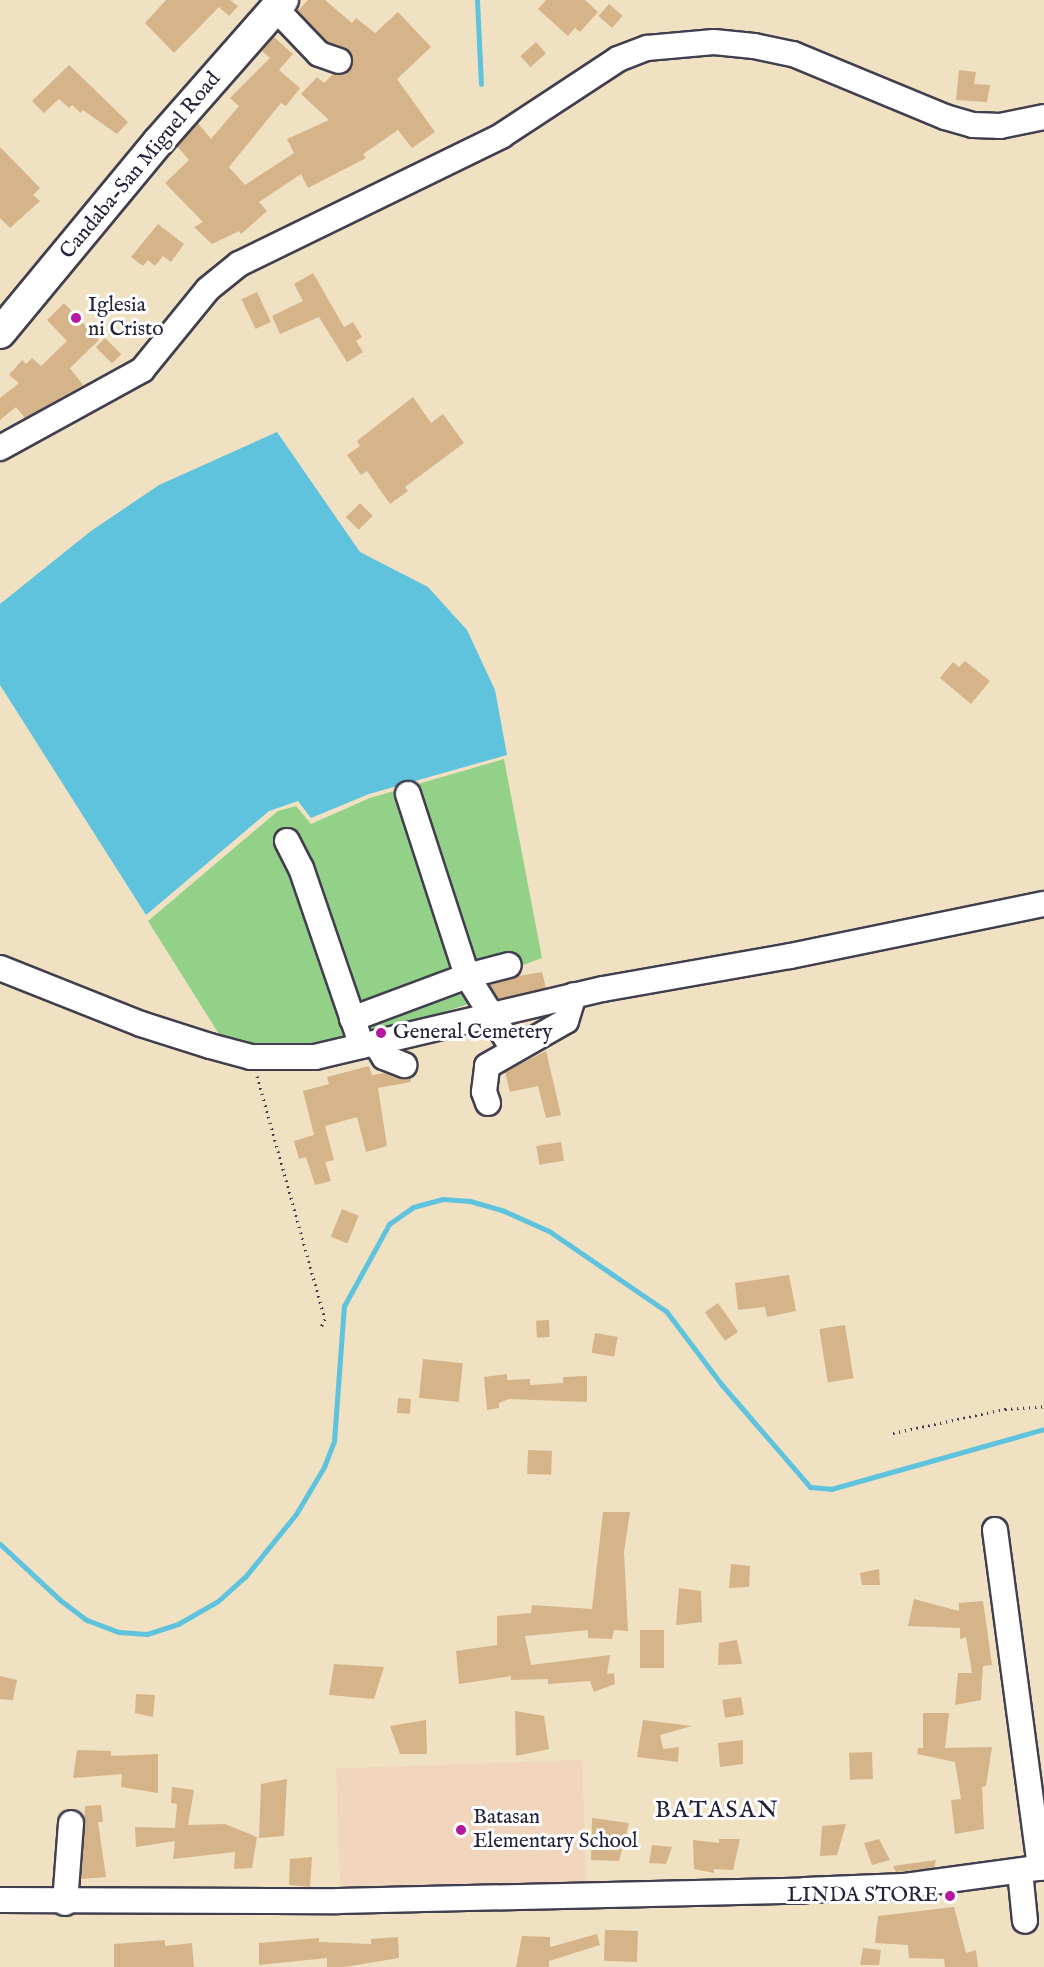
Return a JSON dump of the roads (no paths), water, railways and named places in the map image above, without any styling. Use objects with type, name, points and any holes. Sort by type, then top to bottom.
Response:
[{"type":"main road","name":"Candaba-San Miguel Road","points":[[0,333],[159,141],[279,5]]},
{"type":"street","points":[[279,5],[319,54],[339,61]]},
{"type":"street","points":[[0,448],[142,370],[208,289],[239,264],[501,136],[618,59],[647,48],[714,42],[754,46],[793,54],[945,117],[973,125],[1000,126],[1044,117]]},
{"type":"street","points":[[408,794],[467,976],[489,1015],[513,1049]]},
{"type":"street","points":[[287,841],[301,868],[352,1019],[368,1045],[384,1058],[404,1065]]},
{"type":"street","points":[[0,968],[141,1024],[251,1057],[315,1057],[574,995],[1044,904]]},
{"type":"street","points":[[352,1019],[467,976],[509,966]]},
{"type":"street","points":[[488,1103],[484,1092],[487,1066],[513,1049],[566,1021],[574,995]]},
{"type":"street","points":[[995,1530],[1035,1869],[1026,1921]]},
{"type":"street","points":[[65,1903],[70,1823]]},
{"type":"street","points":[[0,1900],[65,1903],[805,1890],[904,1886],[1035,1869]]},
{"type":"water","points":[[277,432],[360,552],[428,587],[467,630],[495,690],[507,755],[369,794],[311,818],[298,801],[269,811],[146,915],[0,685],[0,604],[91,531],[159,485]]},
{"type":"waterway","points":[[477,0],[481,84]]},
{"type":"waterway","points":[[0,1544],[60,1600],[87,1620],[119,1632],[147,1634],[178,1624],[218,1601],[245,1577],[296,1514],[324,1467],[334,1441],[344,1306],[389,1224],[413,1207],[443,1199],[470,1201],[504,1211],[549,1231],[666,1311],[722,1385],[810,1487],[831,1489],[1044,1429]]},
{"type":"place","name":"Iglesia ni Cristo","points":[[76,318]]},
{"type":"place","name":"General Cemetery","points":[[381,1033]]},
{"type":"place","name":"Batasan Elementary School","points":[[461,1830]]},
{"type":"place","name":"LINDA STORE","points":[[950,1896]]},
{"type":"district","name":"BATASAN","points":[[717,1811]]}]
